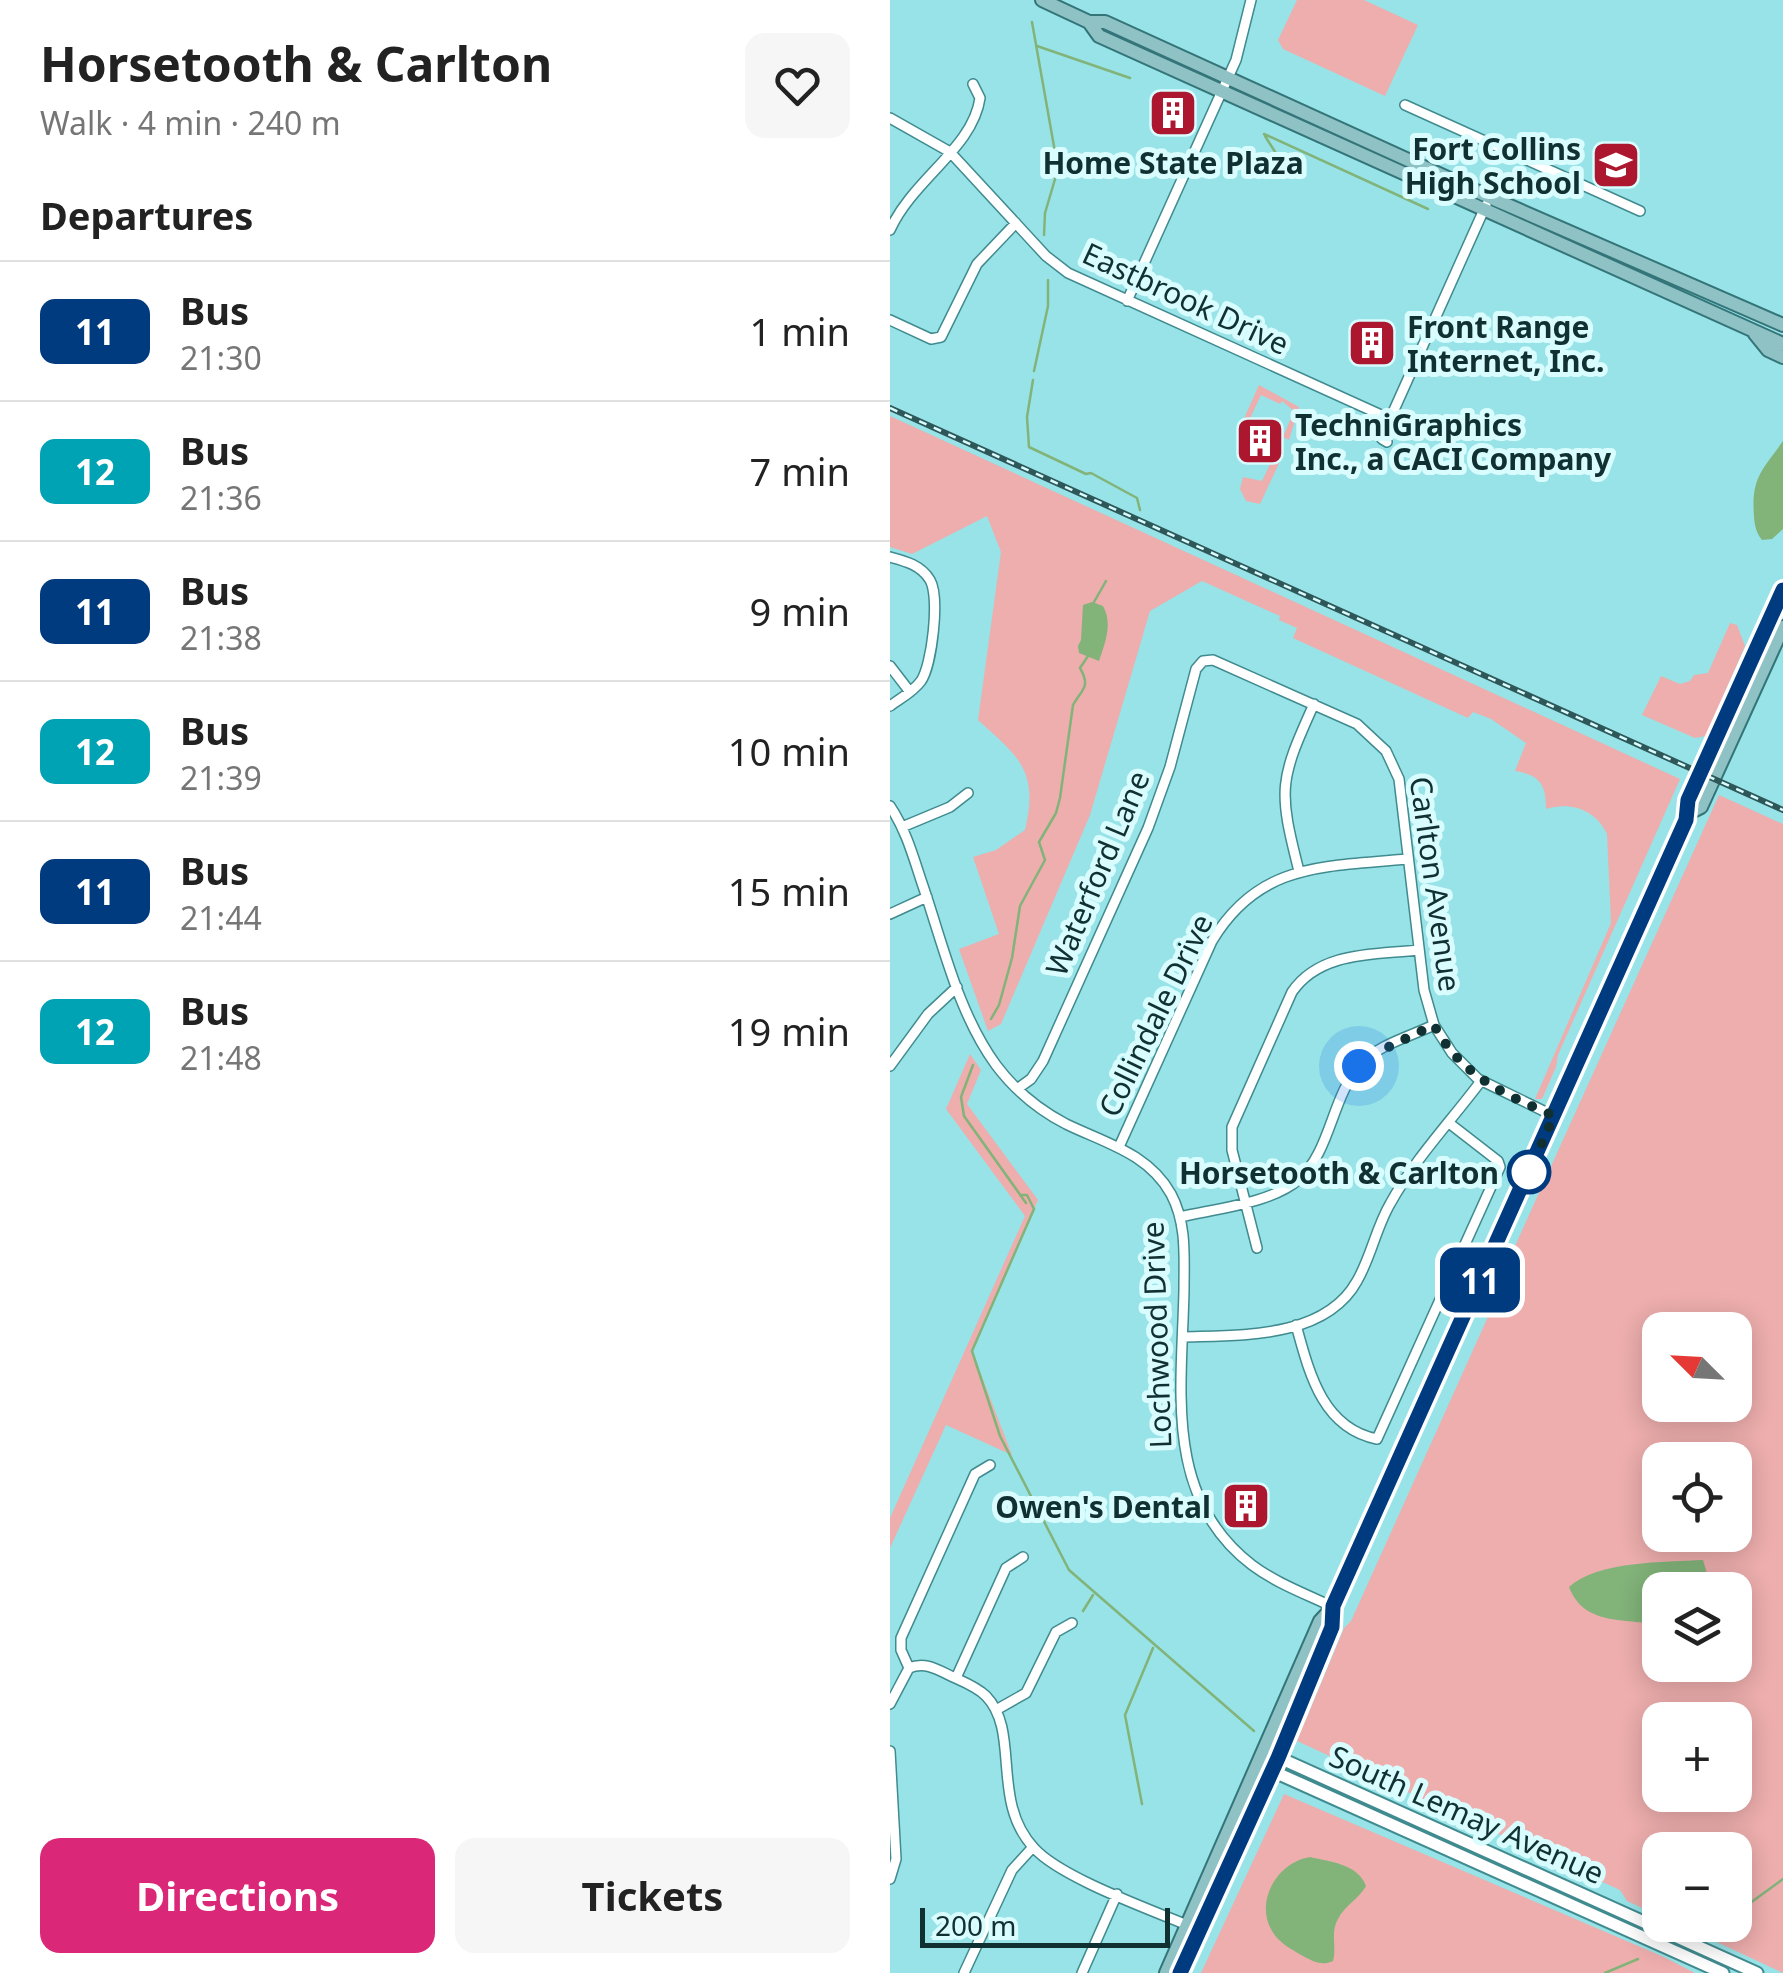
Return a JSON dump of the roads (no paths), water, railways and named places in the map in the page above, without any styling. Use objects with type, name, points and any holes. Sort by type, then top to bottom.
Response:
[{"type":"main road","points":[[1042,0],[1089,22],[1105,22],[1228,78],[1783,344]]},
{"type":"main road","points":[[1089,22],[1098,36],[1221,91],[1783,325]]},
{"type":"main road","points":[[1750,328],[1768,350],[1783,357]]},
{"type":"main road","points":[[1166,1973],[1193,1928],[1268,1761],[1320,1621],[1333,1606],[1554,1116],[1689,812],[1688,800],[1783,589]]},
{"type":"main road","points":[[1689,812],[1701,806],[1783,627]]},
{"type":"main road","name":"South Lemay Avenue","points":[[1268,1761],[1723,1973]]},
{"type":"main road","name":"South Lemay Avenue","points":[[1268,1761],[1757,1973]]},
{"type":"main road","points":[[1180,1973],[1193,1928]]},
{"type":"street","points":[[1128,300],[1228,78],[1242,42],[1250,0]]},
{"type":"street","points":[[890,230],[911,192],[965,136],[980,98],[973,84]]},
{"type":"street","points":[[1405,105],[1640,211]]},
{"type":"street","name":"Eastbrook Drive","points":[[890,118],[950,152],[1056,265],[1390,419]]},
{"type":"street","points":[[1387,442],[1382,439],[1390,419],[1487,203]]},
{"type":"street","points":[[890,320],[931,339],[941,337],[977,264],[1016,223]]},
{"type":"street","points":[[890,556],[919,568],[934,590],[928,665],[910,692],[890,706]]},
{"type":"street","name":"Carlton Avenue","points":[[1198,665],[1214,660],[1314,704],[1356,724],[1386,751],[1399,779],[1418,950],[1434,1025],[1452,1054],[1482,1081],[1554,1116]]},
{"type":"street","name":"Waterford Lane","points":[[1017,1089],[1031,1079],[1043,1062],[1148,828],[1170,767],[1198,665]]},
{"type":"street","points":[[890,666],[910,692]]},
{"type":"street","points":[[1299,871],[1285,816],[1284,780],[1290,755],[1314,704]]},
{"type":"street","points":[[902,826],[950,807],[968,793]]},
{"type":"street","name":"Lochwood Drive","points":[[890,806],[902,826],[957,987],[988,1054],[1017,1089],[1065,1124],[1145,1162],[1162,1180],[1180,1218],[1184,1241],[1184,1447],[1188,1471],[1201,1504],[1226,1540],[1253,1566],[1333,1606]]},
{"type":"street","name":"Collindale Drive","points":[[1119,1147],[1221,927],[1259,889],[1299,871],[1407,859]]},
{"type":"street","points":[[890,914],[927,897]]},
{"type":"street","points":[[1257,1248],[1232,1150],[1232,1127],[1297,984],[1315,968],[1335,960],[1418,950]]},
{"type":"street","points":[[890,1066],[928,1014],[957,987]]},
{"type":"street","points":[[1180,1218],[1276,1194],[1304,1174],[1352,1076],[1365,1060],[1434,1025]]},
{"type":"street","points":[[1183,1337],[1232,1335],[1296,1325],[1318,1318],[1351,1290],[1392,1200],[1482,1081]]},
{"type":"street","points":[[1296,1325],[1310,1376],[1322,1400],[1343,1422],[1378,1439],[1500,1167],[1498,1161],[1449,1124]]},
{"type":"street","points":[[910,1668],[901,1650],[901,1638],[975,1474],[990,1464]]},
{"type":"street","points":[[956,1678],[1006,1568],[1023,1557]]},
{"type":"street","points":[[996,1710],[1026,1693],[1056,1632],[1072,1622]]},
{"type":"street","points":[[890,1704],[910,1668],[917,1665],[930,1666],[980,1690],[1002,1724],[1008,1798],[1019,1828],[1033,1847],[1054,1864],[1193,1928]]},
{"type":"street","points":[[890,1751],[896,1858],[890,1880]]},
{"type":"street","points":[[964,1973],[1012,1870],[1033,1847]]},
{"type":"street","points":[[1082,1973],[1118,1894]]},
{"type":"waterway","points":[[1032,22],[1058,169],[1045,213],[1044,235]]},
{"type":"waterway","points":[[1037,46],[1130,78]]},
{"type":"waterway","points":[[1264,134],[1428,209]]},
{"type":"waterway","points":[[1265,136],[1277,155]]},
{"type":"waterway","points":[[1034,371],[1048,306],[1048,280]]},
{"type":"waterway","points":[[1033,380],[1027,417],[1029,447],[1137,498],[1140,510]]},
{"type":"waterway","points":[[1094,602],[1106,581]]},
{"type":"waterway","points":[[991,1019],[999,1005],[1012,958],[1020,906],[1045,860],[1039,842],[1060,798],[1073,705],[1085,684],[1080,668],[1088,656]]},
{"type":"waterway","points":[[973,1065],[961,1097],[964,1116],[1026,1203]]},
{"type":"waterway","points":[[1020,1195],[1027,1195],[1034,1209],[972,1351],[1000,1436],[1069,1570],[1254,1731]]},
{"type":"waterway","points":[[1083,1611],[1093,1595]]},
{"type":"waterway","points":[[1142,1804],[1125,1715],[1153,1648]]},
{"type":"waterway","points":[[1752,1902],[1783,1879]]},
{"type":"waterway","points":[[1605,1973],[1638,1959]]},
{"type":"railway","points":[[890,408],[1783,810]]},
{"type":"place","name":"Home State Plaza","points":[[1173,113]]},
{"type":"place","name":"Fort Collins High School","points":[[1616,165]]},
{"type":"place","name":"Front Range Internet, Inc.","points":[[1372,343]]},
{"type":"place","name":"TechniGraphics Inc., a CACI Company","points":[[1260,441]]},
{"type":"place","name":"Horsetooth & Carlton","points":[[1529,1172]]},
{"type":"place","name":"Owen's Dental","points":[[1246,1506]]}]
